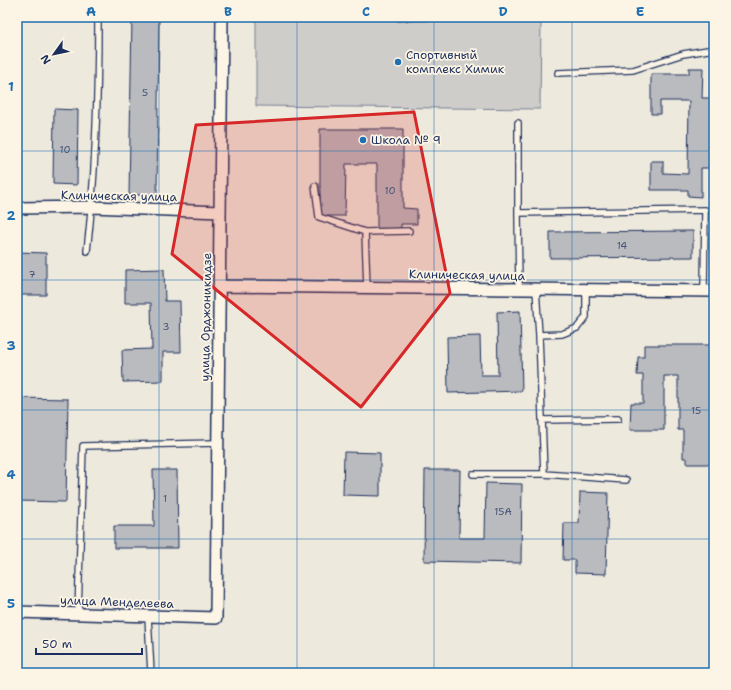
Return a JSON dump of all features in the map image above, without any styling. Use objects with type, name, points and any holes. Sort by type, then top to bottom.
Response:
[{"type":"street","name":"улица Орджоникидзе","points":[[216,618],[222,17]]},
{"type":"street","name":"Клиническая улица","points":[[17,208],[92,207],[220,212]]},
{"type":"street","name":"Клиническая улица","points":[[219,286],[709,291]]},
{"type":"street","name":"улица Менделеева","points":[[17,612],[216,618]]},
{"type":"lane","points":[[87,251],[92,207],[98,82],[98,17]]},
{"type":"lane","points":[[558,73],[633,70],[683,54],[714,49]]},
{"type":"lane","points":[[518,123],[519,289]]},
{"type":"lane","points":[[314,186],[319,217],[365,232],[409,231]]},
{"type":"lane","points":[[518,213],[704,210],[709,291]]},
{"type":"lane","points":[[365,232],[367,287]]},
{"type":"lane","points":[[536,289],[544,474]]},
{"type":"lane","points":[[539,335],[562,334],[577,328],[586,317],[586,290]]},
{"type":"lane","points":[[542,420],[618,419]]},
{"type":"lane","points":[[78,614],[83,446],[217,443]]},
{"type":"lane","points":[[473,474],[544,474],[626,480]]},
{"type":"lane","points":[[148,617],[151,673]]},
{"type":"highlighted area","points":[[414,112],[450,293],[361,407],[172,254],[196,125]]},
{"type":"shaded area","name":"Спортивный комплекс Химик","points":[[256,17],[541,17],[540,109],[256,106]]},
{"type":"building","points":[[132,17],[159,17],[157,195],[129,195]]},
{"type":"building","points":[[397,17],[486,17],[486,20],[397,21]]},
{"type":"building","points":[[689,68],[703,68],[702,98],[714,98],[714,168],[701,168],[701,197],[688,196],[688,190],[651,190],[651,161],[663,161],[663,173],[688,174],[689,101],[660,101],[660,114],[651,114],[651,74],[689,74]]},
{"type":"building","points":[[54,109],[78,110],[77,185],[53,184]]},
{"type":"building","points":[[320,129],[403,129],[403,208],[417,209],[417,224],[401,224],[401,231],[377,231],[377,164],[346,164],[345,216],[320,216]]},
{"type":"building","points":[[693,231],[693,257],[550,258],[550,232]]},
{"type":"building","points":[[711,241],[714,241],[714,258],[712,258]]},
{"type":"building","points":[[17,252],[46,253],[46,295],[17,295]]},
{"type":"building","points":[[164,269],[165,301],[180,301],[181,352],[163,352],[163,381],[123,382],[122,350],[152,349],[151,303],[125,303],[125,270]]},
{"type":"building","points":[[520,311],[522,391],[448,393],[447,337],[480,336],[481,375],[498,375],[497,312]]},
{"type":"building","points":[[644,345],[714,345],[714,464],[687,464],[687,458],[683,458],[683,430],[678,430],[678,376],[664,376],[664,430],[630,430],[631,403],[643,403],[643,375],[637,375],[638,357],[644,357]]},
{"type":"building","points":[[17,398],[68,399],[66,502],[17,501]]},
{"type":"building","points":[[344,452],[380,453],[380,496],[343,495]]},
{"type":"building","points":[[153,470],[177,470],[178,548],[114,548],[114,526],[154,526]]},
{"type":"building","points":[[425,470],[460,470],[459,538],[485,538],[486,483],[522,484],[521,563],[424,561]]},
{"type":"building","points":[[580,492],[608,493],[606,574],[575,573],[575,560],[563,560],[564,523],[579,523]]},
{"type":"place","name":"Спортивный комплекс Химик","points":[[398,62]]},
{"type":"place","name":"Школа № 9","points":[[363,140]]}]
